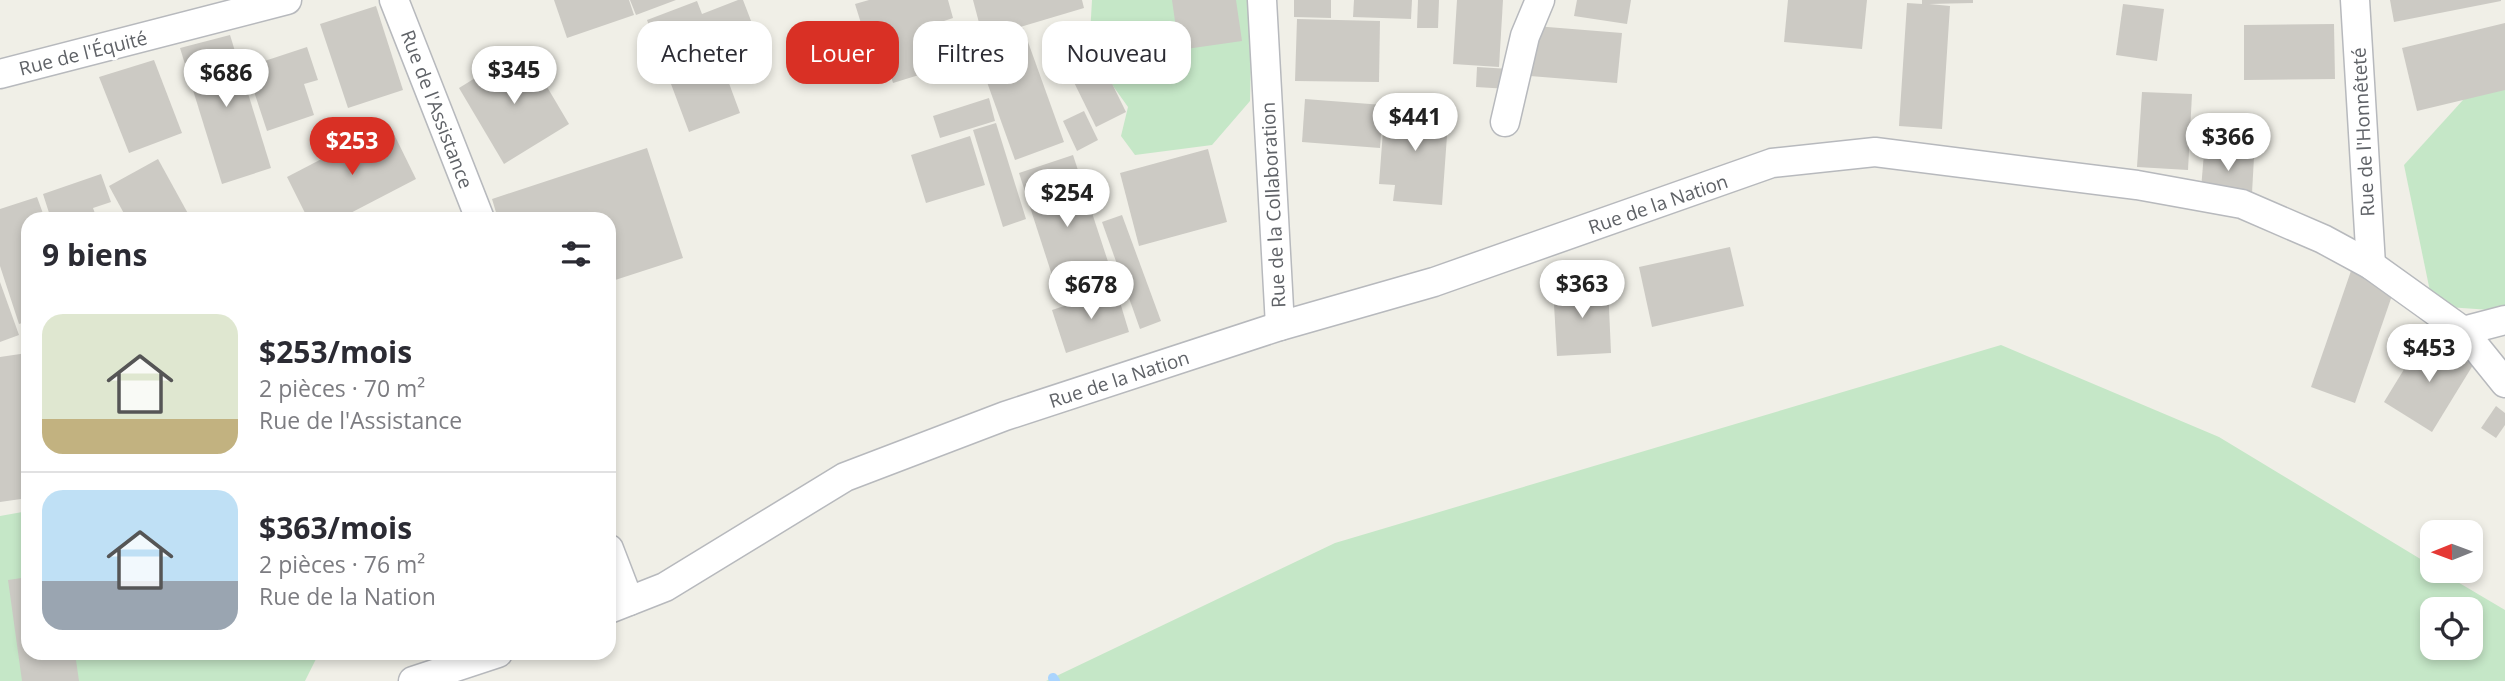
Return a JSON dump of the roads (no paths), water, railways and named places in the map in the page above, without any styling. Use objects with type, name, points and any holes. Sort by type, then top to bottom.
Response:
[{"type":"street","name":"Rue de l'Équité","points":[[0,74],[288,0]]},
{"type":"street","name":"Rue de l'Assistance","points":[[394,0],[477,212]]},
{"type":"street","name":"Rue de la Collaboration","points":[[1262,0],[1280,326]]},
{"type":"street","points":[[1505,122],[1525,36],[1540,0]]},
{"type":"street","name":"Rue de l'Honnêteté","points":[[2356,0],[2371,265]]},
{"type":"street","name":"Rue de la Nation","points":[[619,605],[665,587],[845,477],[1005,416],[1280,326],[1434,282],[1772,163],[1875,152],[2137,185],[2242,204],[2323,239],[2371,265],[2463,331],[2505,383]]},
{"type":"street","points":[[2463,331],[2505,320]]},
{"type":"street","points":[[413,681],[477,660]]}]
